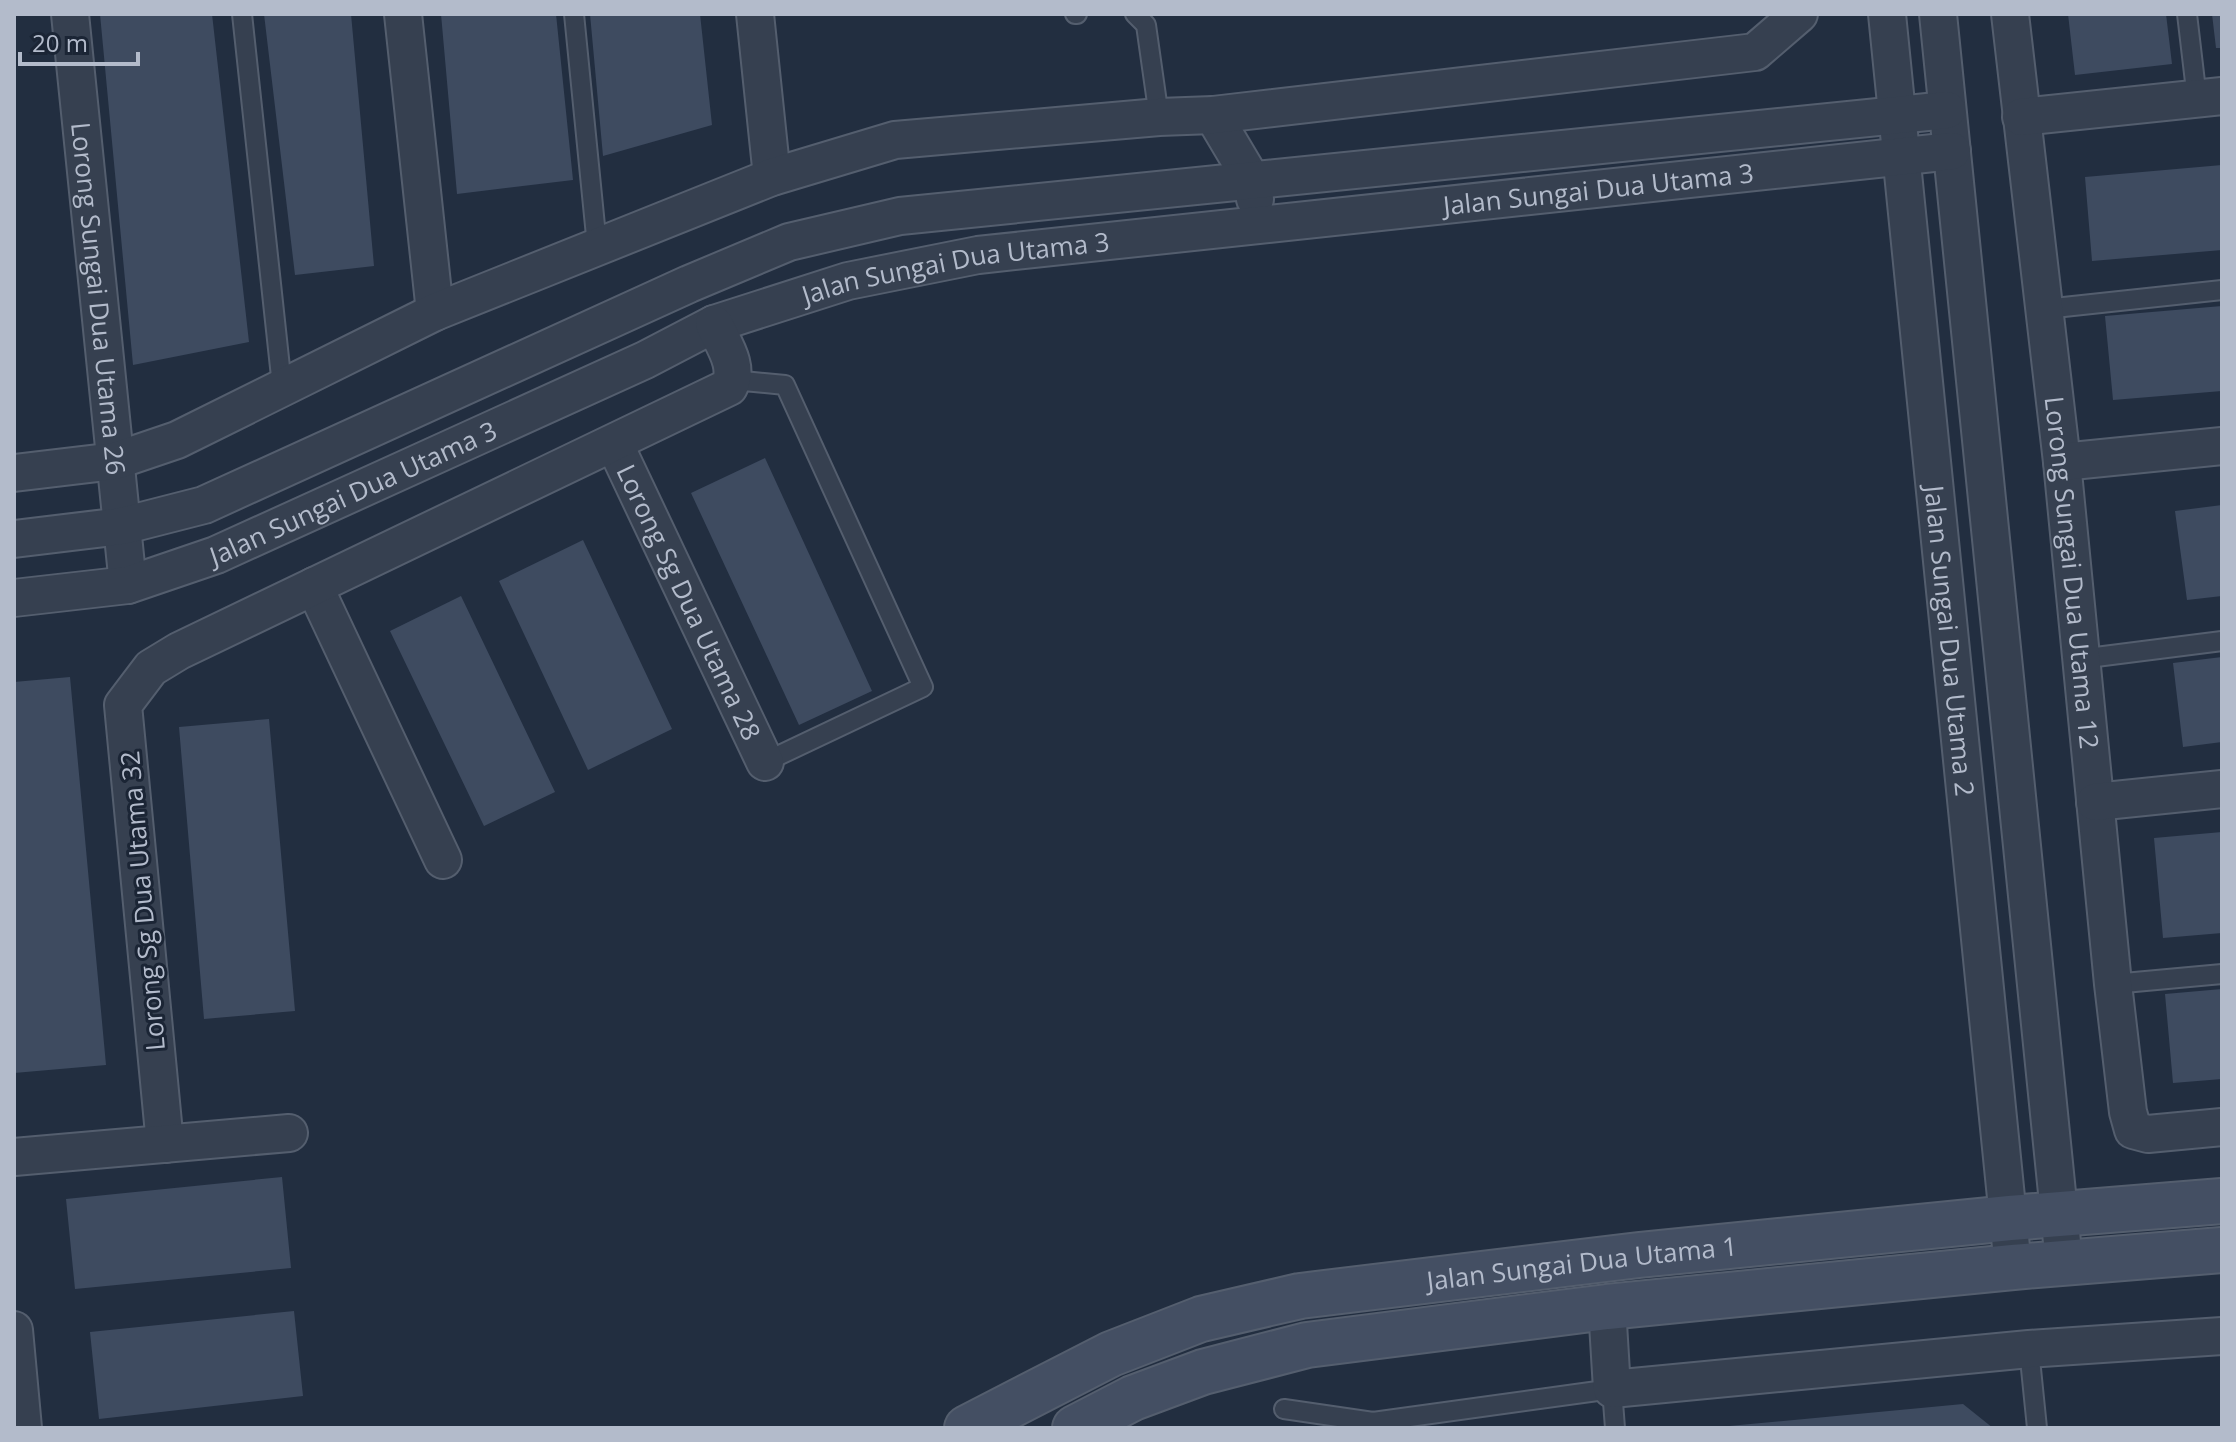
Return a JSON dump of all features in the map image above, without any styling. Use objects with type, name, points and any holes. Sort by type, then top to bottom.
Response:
[{"type":"street","name":"Lorong Sungai Dua Utama 26","points":[[70,14],[128,585]]},
{"type":"street","points":[[403,14],[435,312]]},
{"type":"street","points":[[755,14],[772,177]]},
{"type":"street","points":[[14,473],[115,461],[177,440],[435,312],[772,177],[895,140],[1213,115],[1755,52],[1799,14]]},
{"type":"street","name":"Jalan Sungai Dua Utama 2","points":[[1887,14],[2013,1267]]},
{"type":"street","name":"Jalan Sungai Dua Utama 2","points":[[1938,14],[2064,1262]]},
{"type":"street","name":"Lorong Sungai Dua Utama 12","points":[[2010,14],[2062,462],[2128,1112],[2133,1130],[2148,1134],[2222,1127]]},
{"type":"street","points":[[2021,117],[2209,98]]},
{"type":"street","name":"Jalan Sungai Dua Utama 3","points":[[14,539],[122,526],[204,505],[689,284],[789,242],[900,216],[1947,110]]},
{"type":"street","points":[[1213,115],[1251,179],[1265,225]]},
{"type":"street","name":"Jalan Sungai Dua Utama 3","points":[[14,598],[128,585],[216,555],[645,360],[714,324],[848,281],[978,255],[1952,151]]},
{"type":"street","points":[[443,860],[314,586],[729,387],[734,367],[714,324]]},
{"type":"street","name":"Lorong Sg Dua Utama 28","points":[[614,443],[765,762]]},
{"type":"street","points":[[2062,462],[2222,446]]},
{"type":"street","name":"Lorong Sg Dua Utama 32","points":[[165,1144],[123,705],[151,668],[179,651],[314,586]]},
{"type":"street","points":[[2095,802],[2222,789]]},
{"type":"street","points":[[14,1157],[289,1133]]},
{"type":"street","name":"Jalan Sungai Dua Utama 1","points":[[967,1428],[1111,1354],[1201,1319],[1300,1296],[1624,1257],[2010,1218],[2222,1201]]},
{"type":"street","name":"Jalan Sungai Dua Utama 1","points":[[1075,1428],[1133,1398],[1203,1372],[1307,1345],[1607,1307],[2064,1262],[2222,1250]]},
{"type":"street","name":"Jalan Sungai Dua Utama 1","points":[[1607,1307],[1612,1389]]},
{"type":"street","points":[[14,1330],[23,1428]]},
{"type":"street","points":[[1612,1389],[2029,1349],[2222,1336]]},
{"type":"lane","points":[[242,14],[282,386]]},
{"type":"lane","points":[[574,14],[597,246]]},
{"type":"lane","points":[[1135,14],[1146,25],[1159,117]]},
{"type":"lane","points":[[2187,14],[2209,98]]},
{"type":"lane","points":[[2045,309],[2222,290]]},
{"type":"lane","points":[[733,380],[785,385],[923,687],[765,762]]},
{"type":"lane","points":[[2080,659],[2222,641]]},
{"type":"lane","points":[[2113,984],[2222,974]]},
{"type":"lane","points":[[2029,1349],[2037,1428]]},
{"type":"lane","points":[[1284,1409],[1373,1422],[1612,1389],[1615,1428]]},
{"type":"building","points":[[100,14],[212,14],[249,342],[133,365]]},
{"type":"building","points":[[264,14],[351,14],[374,266],[295,275]]},
{"type":"building","points":[[441,14],[556,14],[573,180],[457,194]]},
{"type":"building","points":[[590,14],[700,14],[712,125],[603,156]]},
{"type":"building","points":[[2068,14],[2166,14],[2172,64],[2075,75]]},
{"type":"building","points":[[2212,14],[2222,14],[2222,48],[2216,48]]},
{"type":"building","points":[[2222,165],[2222,250],[2092,261],[2085,177]]},
{"type":"building","points":[[2222,306],[2222,391],[2113,400],[2105,316]]},
{"type":"building","points":[[765,458],[872,691],[799,725],[691,493]]},
{"type":"building","points":[[2222,505],[2222,596],[2187,600],[2175,511]]},
{"type":"building","points":[[583,540],[672,729],[588,770],[499,581]]},
{"type":"building","points":[[461,596],[555,792],[484,826],[390,631]]},
{"type":"building","points":[[2222,657],[2222,742],[2183,747],[2173,663]]},
{"type":"building","points":[[70,677],[106,1065],[14,1073],[14,682]]},
{"type":"building","points":[[269,719],[295,1011],[204,1019],[179,727]]},
{"type":"building","points":[[2222,832],[2222,933],[2163,938],[2154,838]]},
{"type":"building","points":[[2222,989],[2222,1079],[2173,1083],[2165,994]]},
{"type":"building","points":[[282,1177],[291,1268],[75,1289],[66,1199]]},
{"type":"building","points":[[294,1311],[303,1396],[99,1419],[90,1332]]},
{"type":"building","points":[[1963,1404],[1993,1428],[1729,1428],[1729,1426]]}]
